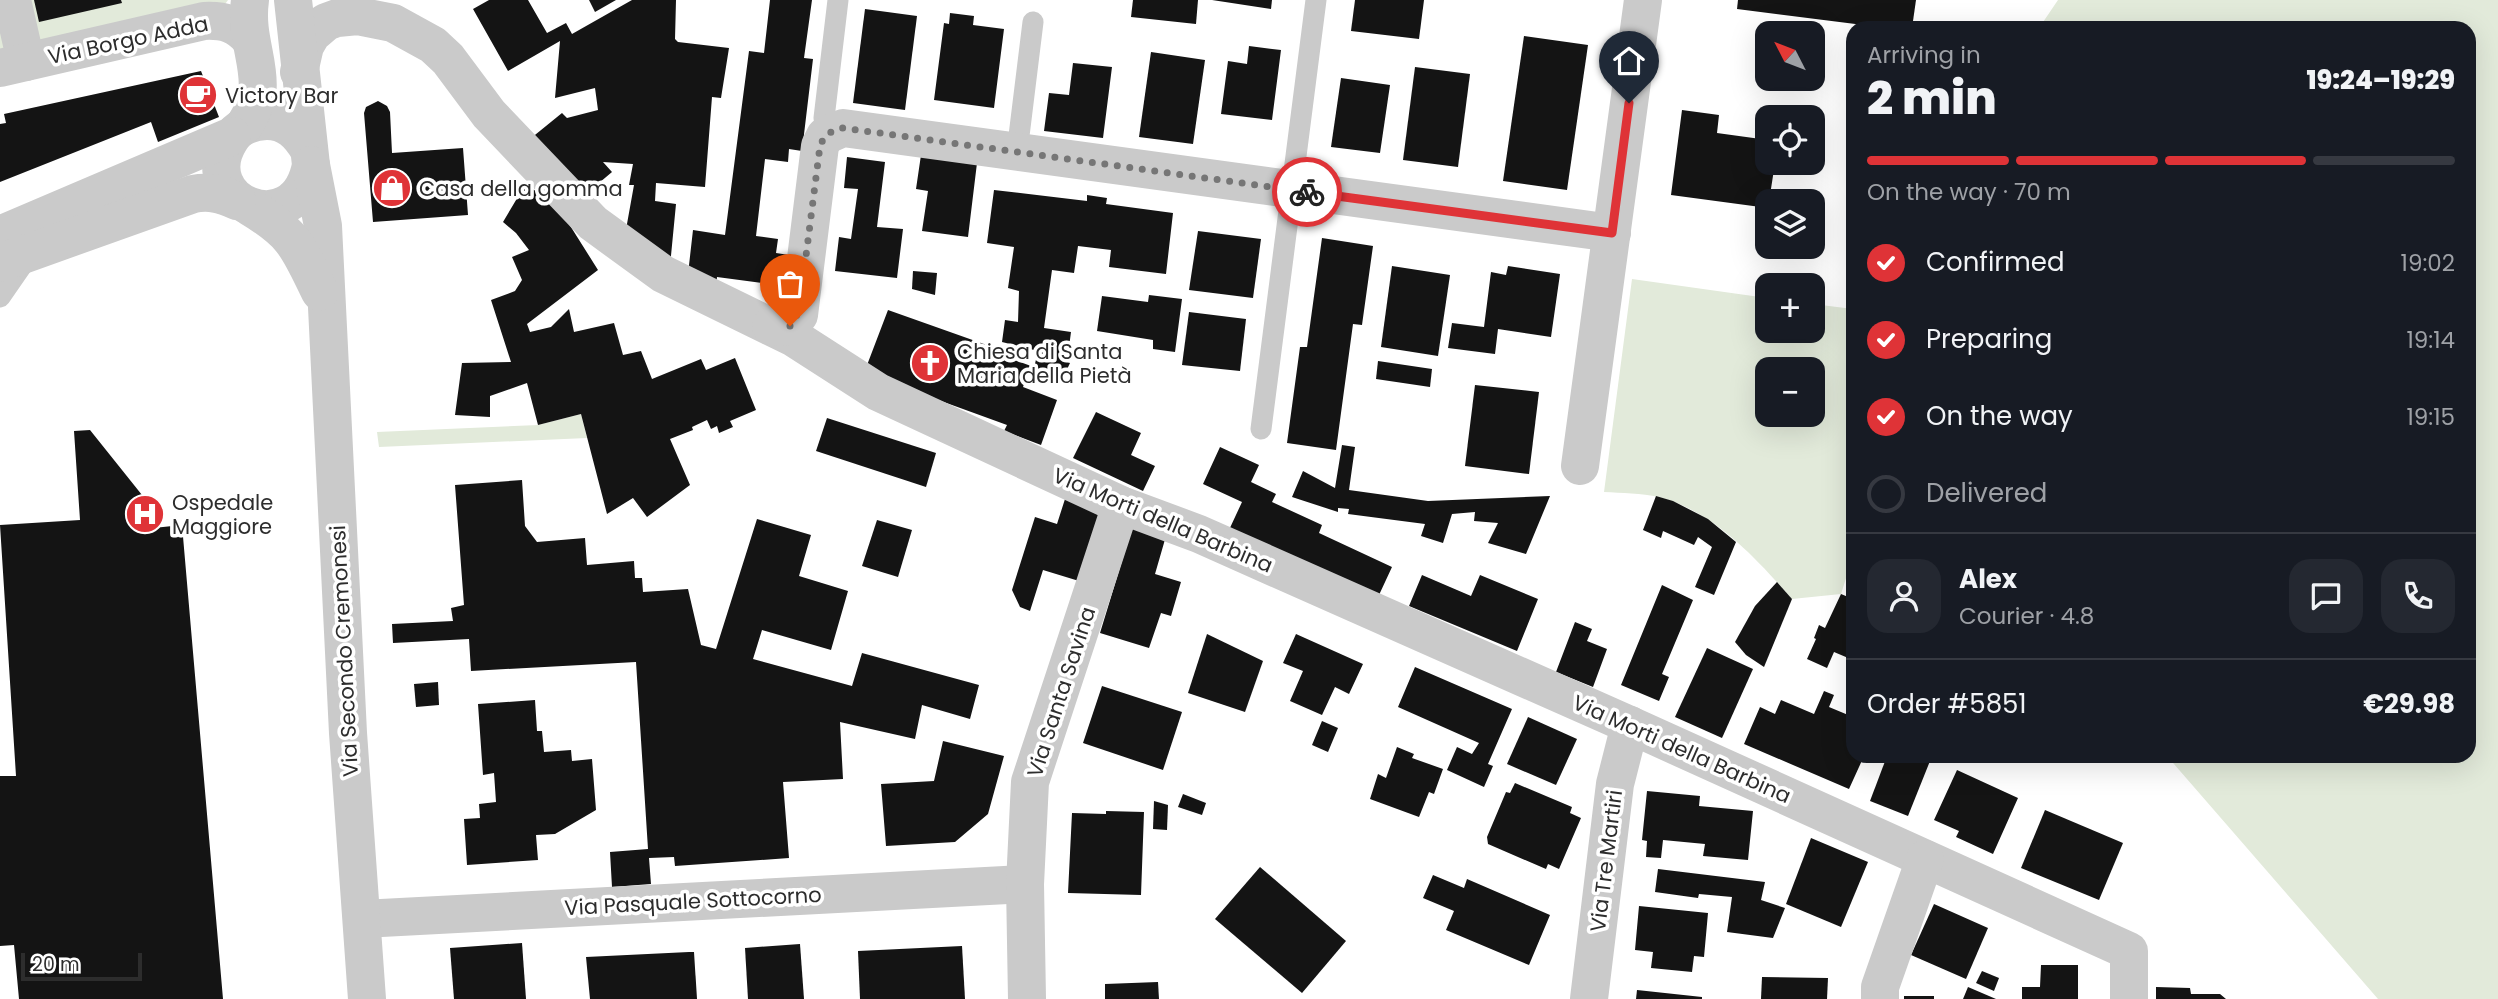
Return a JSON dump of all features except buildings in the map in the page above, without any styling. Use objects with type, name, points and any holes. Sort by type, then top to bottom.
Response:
[{"type":"street","points":[[12,0],[13,65]]},
{"type":"street","points":[[244,204],[229,190],[222,177],[221,163],[224,149],[258,99],[259,81],[248,24],[250,0]]},
{"type":"street","name":"Via Secondo Cremonesi","points":[[293,0],[310,157],[321,203],[323,226],[348,733],[367,999]]},
{"type":"street","points":[[1580,467],[1643,0]]},
{"type":"street","name":"Via Morti della Barbina","points":[[299,72],[305,46],[312,34],[326,22],[337,18],[372,17],[414,33],[448,60],[489,114],[593,223],[663,274],[794,338],[878,392],[1121,505],[1199,534],[2129,951],[2129,999]]},
{"type":"street","name":"Via Borgo Adda","points":[[13,65],[204,22],[223,21],[233,24],[250,39]]},
{"type":"street","points":[[259,121],[274,121],[288,126],[301,136],[310,157],[305,186],[291,202],[278,208],[264,210],[206,191],[10,250],[259,121]]},
{"type":"street","points":[[771,327],[790,326],[799,315],[820,146],[830,132],[843,128],[1612,233]]},
{"type":"street","name":"Via Secondo Cremonesi","points":[[244,204],[285,230],[297,245],[326,303]]},
{"type":"street","name":"Via Santa Savina","points":[[1027,999],[1025,884],[1030,782],[1121,505]]},
{"type":"street","name":"Via Tre Martiri","points":[[1590,999],[1615,784],[1630,725]]},
{"type":"street","points":[[1880,999],[1880,987],[1925,859]]},
{"type":"street","name":"Via Pasquale Sottocorno","points":[[362,919],[1025,884]]},
{"type":"lane","points":[[830,132],[824,117],[838,0]]},
{"type":"lane","points":[[1261,429],[1317,0]]},
{"type":"lane","points":[[1017,152],[1033,22]]},
{"type":"lane","points":[[0,297],[10,250]]},
{"type":"green space","points":[[0,0],[228,0],[223,7],[0,56]]},
{"type":"green space","points":[[2058,0],[2498,0],[2498,999],[2378,999],[2173,763],[2476,763],[2476,21],[2044,21]]},
{"type":"green space","points":[[1632,279],[1755,296],[1755,343],[1825,343],[1825,306],[1846,308],[1846,578],[1841,594],[1792,599],[1732,538],[1698,513],[1659,497],[1604,492]]},
{"type":"green space","points":[[581,414],[587,438],[379,447],[377,432],[538,425]]},
{"type":"way so far","points":[[790,326],[799,315],[820,146],[825,136],[843,128],[1307,192]]},
{"type":"place","name":"Victory Bar","points":[[198,95]]},
{"type":"place","name":"Casa della gomma","points":[[392,188]]},
{"type":"place","name":"Chiesa di Santa Maria della Pietà","points":[[930,363]]},
{"type":"place","name":"Ospedale Maggiore","points":[[145,514]]},
{"type":"route","points":[[1307,192],[1612,233],[1629,103]]}]
